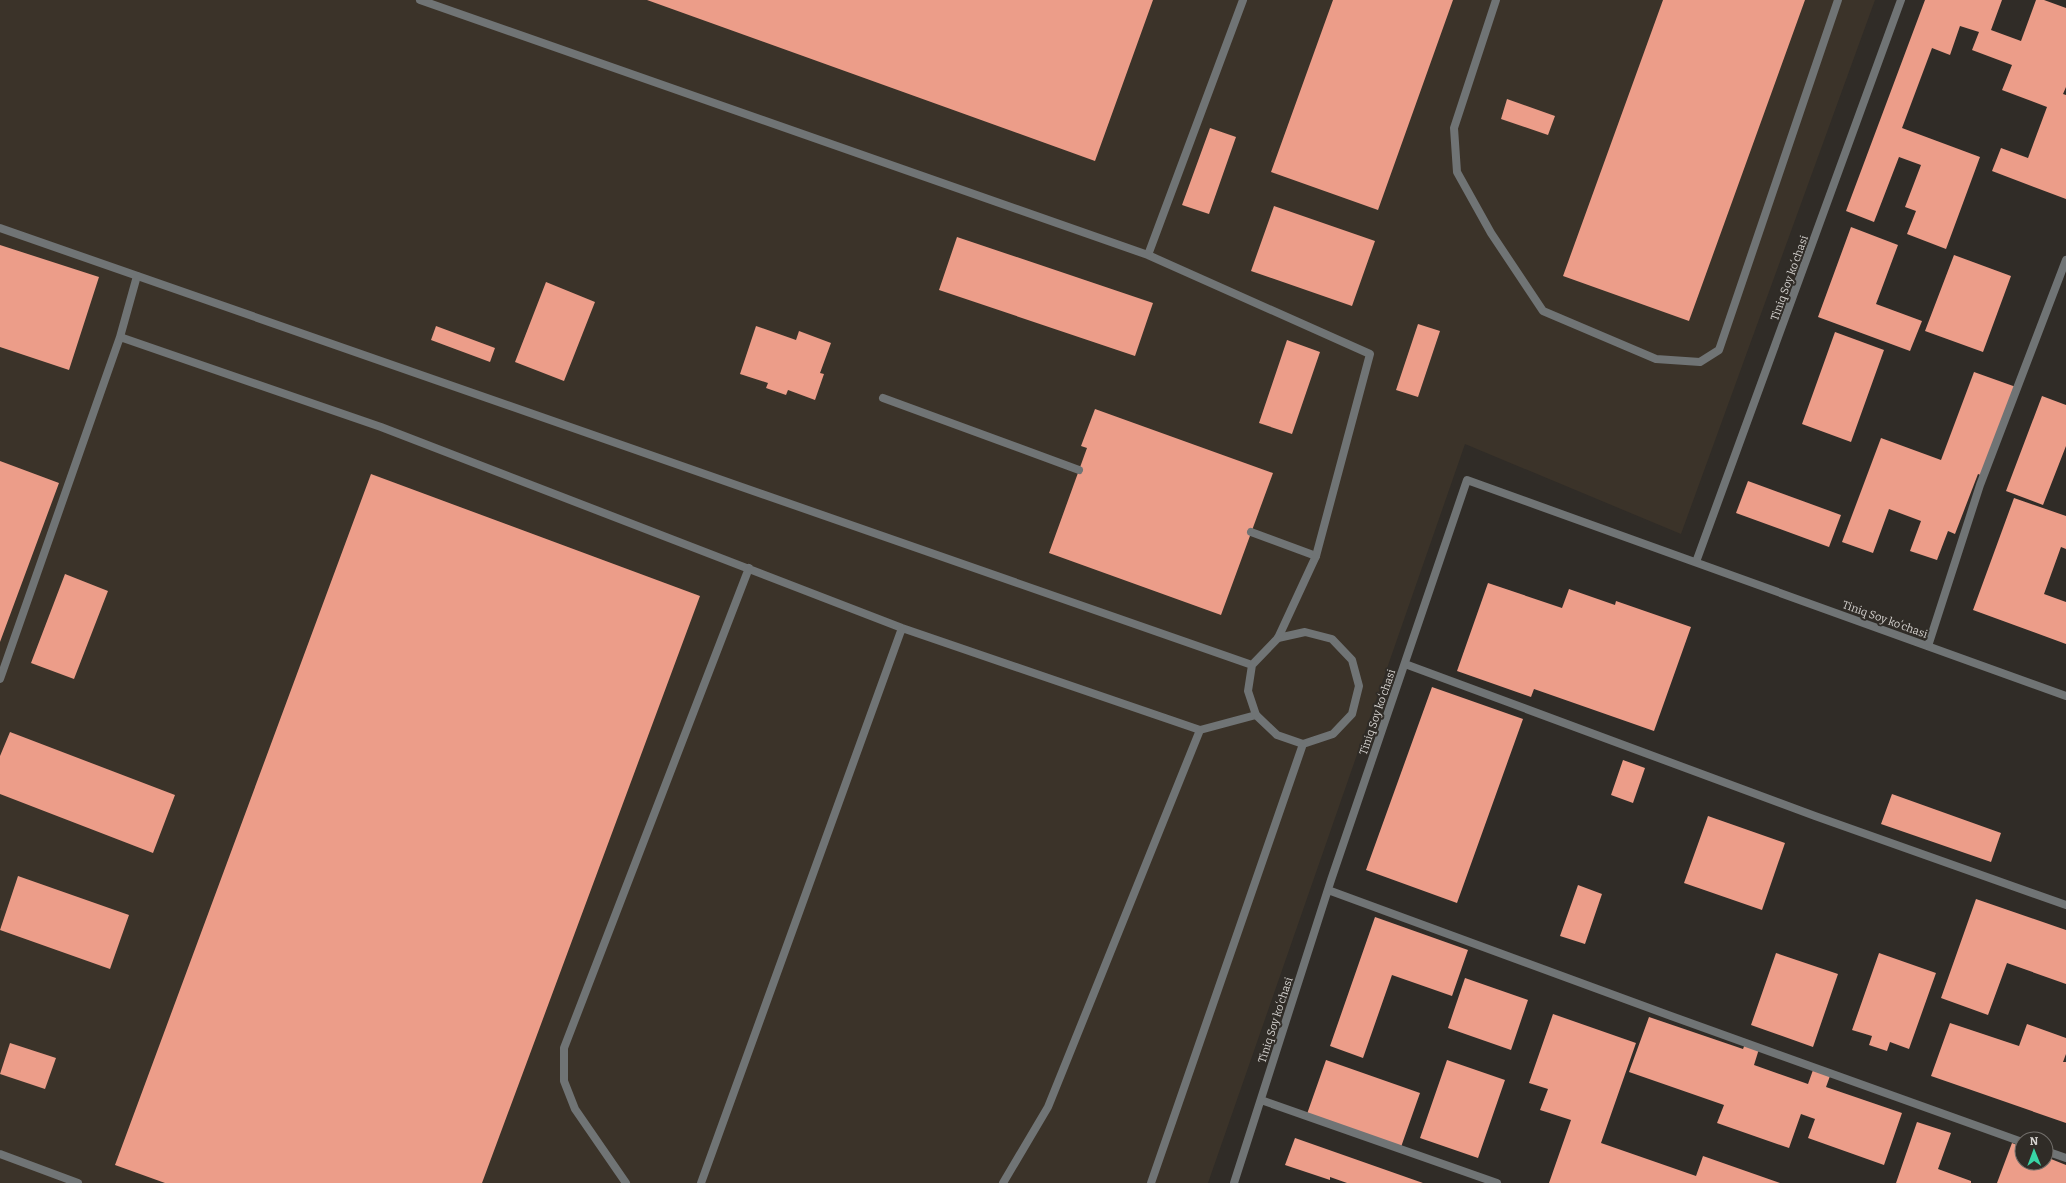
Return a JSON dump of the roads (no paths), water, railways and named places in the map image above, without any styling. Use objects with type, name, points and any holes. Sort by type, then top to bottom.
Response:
[{"type":"street","points":[[420,0],[1148,255],[1370,354],[1316,556],[1278,638],[1252,665],[1248,691],[1256,715],[1277,735],[1303,744],[1333,734],[1352,714],[1359,686],[1352,660],[1332,639],[1305,632],[1278,638]]},
{"type":"street","points":[[1148,255],[1243,0]]},
{"type":"street","points":[[1496,0],[1454,128],[1457,172],[1491,233],[1543,312],[1656,359],[1700,362],[1719,350],[1838,0]]},
{"type":"street","name":"Tiniq Soy koʻchasi","points":[[1696,562],[1901,0]]},
{"type":"street","points":[[0,228],[1252,665]]},
{"type":"street","points":[[1928,646],[1980,485],[2066,260]]},
{"type":"street","points":[[0,678],[120,337],[137,276]]},
{"type":"street","points":[[120,337],[381,427],[902,628],[1200,730],[1256,715]]},
{"type":"street","points":[[883,398],[1079,470]]},
{"type":"street","name":"Tiniq Soy koʻchasi","points":[[1234,1183],[1328,890],[1467,480],[2066,696]]},
{"type":"street","points":[[1251,532],[1316,556]]},
{"type":"street","points":[[626,1183],[574,1109],[564,1081],[564,1048],[749,568]]},
{"type":"street","points":[[701,1183],[902,628]]},
{"type":"street","points":[[1405,664],[1815,816],[2066,905]]},
{"type":"street","points":[[1003,1183],[1048,1107],[1200,730]]},
{"type":"street","points":[[1151,1183],[1303,744]]},
{"type":"street","points":[[1328,890],[2014,1139]]},
{"type":"street","points":[[1261,1100],[1497,1183]]},
{"type":"street","points":[[2054,1153],[2066,1158]]},
{"type":"street","points":[[0,1154],[78,1183]]}]
